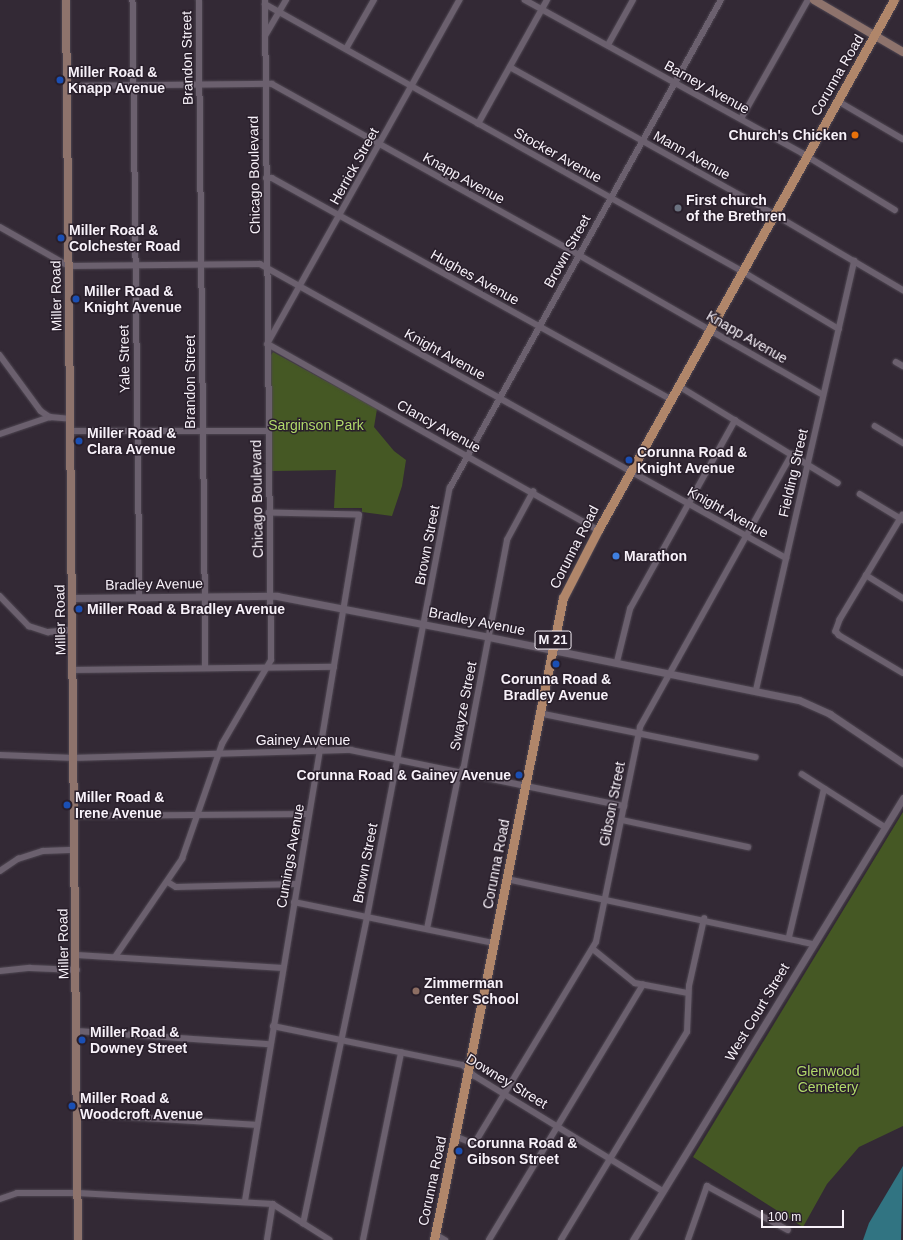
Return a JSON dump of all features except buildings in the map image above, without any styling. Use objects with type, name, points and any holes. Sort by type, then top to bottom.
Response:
[{"type":"main road","name":"Miller Road","points":[[66,0],[74,670],[74,816],[77,956],[78,1240]]},
{"type":"main road","points":[[814,0],[903,52]]},
{"type":"main road","name":"Corunna Road","points":[[434,1237],[507,879],[551,649],[568,586],[630,472],[894,0]]},
{"type":"street","name":"Yale Street","points":[[133,0],[140,598]]},
{"type":"street","name":"Brandon Street","points":[[199,0],[202,430],[206,667]]},
{"type":"street","points":[[265,37],[286,0]]},
{"type":"street","points":[[346,50],[374,0]]},
{"type":"street","name":"Herrick Street","points":[[268,344],[460,0]]},
{"type":"street","name":"Barney Avenue","points":[[525,0],[741,119],[895,210]]},
{"type":"street","points":[[478,124],[547,0]]},
{"type":"street","points":[[608,45],[633,0]]},
{"type":"street","name":"Brown Street","points":[[303,1224],[367,916],[450,488],[498,398],[721,0]]},
{"type":"street","points":[[741,119],[808,0]]},
{"type":"street","name":"Stocker Avenue","points":[[265,2],[279,12],[742,271],[839,328]]},
{"type":"street","name":"Chicago Boulevard","points":[[115,957],[168,882],[182,859],[219,752],[269,667],[271,660],[265,2]]},
{"type":"street","name":"Mann Avenue","points":[[510,67],[774,214],[903,290]]},
{"type":"street","name":"Knapp Avenue","points":[[66,86],[272,84],[578,255],[823,395]]},
{"type":"street","points":[[838,101],[903,139]]},
{"type":"street","name":"Hughes Avenue","points":[[266,178],[272,178],[671,400]]},
{"type":"street","points":[[0,227],[69,266]]},
{"type":"street","name":"Fielding Street","points":[[756,690],[854,261]]},
{"type":"street","name":"Knight Avenue","points":[[69,266],[260,264],[300,288],[786,558]]},
{"type":"street","name":"Clancy Avenue","points":[[268,344],[598,530]]},
{"type":"street","points":[[0,355],[41,411],[50,417]]},
{"type":"street","points":[[896,362],[903,366]]},
{"type":"street","points":[[678,386],[838,483]]},
{"type":"street","points":[[0,434],[50,417],[71,419]]},
{"type":"street","points":[[617,662],[630,609],[736,420]]},
{"type":"street","points":[[875,426],[903,443]]},
{"type":"street","points":[[71,431],[268,431]]},
{"type":"street","name":"Gibson Street","points":[[455,1136],[470,1142],[476,1141],[592,950],[605,899],[640,727],[669,672],[792,454]]},
{"type":"street","name":"Swayze Street","points":[[427,929],[489,637],[507,540],[533,492]]},
{"type":"street","points":[[860,494],[902,518],[866,575],[840,620],[836,631],[839,635],[903,673]]},
{"type":"street","name":"Cumings Avenue","points":[[245,1201],[256,1124],[359,515],[269,513]]},
{"type":"street","points":[[866,575],[903,598]]},
{"type":"street","points":[[0,596],[29,626],[48,632],[73,630]]},
{"type":"street","name":"Bradley Avenue","points":[[73,598],[270,596],[344,608],[669,672],[756,690],[815,706],[903,763]]},
{"type":"street","points":[[74,670],[206,667],[334,667]]},
{"type":"street","points":[[539,713],[756,757]]},
{"type":"street","name":"Gainey Avenue","points":[[0,755],[74,758],[219,752],[351,750],[624,806]]},
{"type":"street","points":[[802,774],[885,827]]},
{"type":"street","points":[[789,937],[824,789]]},
{"type":"street","name":"West Court Street","points":[[634,1240],[903,798]]},
{"type":"street","points":[[74,816],[309,814]]},
{"type":"street","points":[[622,820],[748,847]]},
{"type":"street","points":[[0,870],[18,859],[43,851],[75,850]]},
{"type":"street","points":[[507,879],[704,919],[789,937],[814,944]]},
{"type":"street","points":[[168,882],[176,887],[296,884]]},
{"type":"street","points":[[294,902],[494,943]]},
{"type":"street","points":[[561,1240],[687,1032],[688,993],[704,919]]},
{"type":"street","points":[[592,950],[635,983],[688,993]]},
{"type":"street","points":[[77,956],[115,957],[283,968]]},
{"type":"street","points":[[0,971],[30,968],[77,970]]},
{"type":"street","points":[[489,1240],[643,985]]},
{"type":"street","name":"Downey Street","points":[[273,1026],[463,1065],[468,1070],[663,1191]]},
{"type":"street","points":[[77,1032],[270,1044]]},
{"type":"street","points":[[363,1240],[402,1053]]},
{"type":"street","points":[[78,1114],[256,1124]]},
{"type":"street","points":[[688,1240],[707,1186],[788,1230]]},
{"type":"street","points":[[0,1199],[17,1194],[78,1193],[245,1201],[273,1204],[330,1240]]},
{"type":"street","points":[[267,1240],[273,1204]]},
{"type":"street","points":[[434,1237],[445,1240]]},
{"type":"green space","name":"Sarginson Park","points":[[273,352],[377,409],[374,427],[394,451],[406,460],[402,486],[392,516],[362,512],[362,508],[334,508],[336,470],[272,471],[271,355]]},
{"type":"green space","name":"Glenwood Cemetery","points":[[903,812],[903,1126],[859,1147],[827,1184],[803,1227],[693,1157]]},
{"type":"water","points":[[903,1166],[901,1240],[863,1240],[869,1223]]},
{"type":"place","name":"Miller Road & Knapp Avenue","points":[[60,80]]},
{"type":"place","name":"Church's Chicken","points":[[855,135]]},
{"type":"place","name":"First church of the Brethren","points":[[678,208]]},
{"type":"place","name":"Miller Road & Colchester Road","points":[[61,238]]},
{"type":"place","name":"Miller Road & Knight Avenue","points":[[76,299]]},
{"type":"place","name":"Miller Road & Clara Avenue","points":[[79,441]]},
{"type":"place","name":"Corunna Road & Knight Avenue","points":[[629,460]]},
{"type":"place","name":"Marathon","points":[[616,556]]},
{"type":"place","name":"Miller Road & Bradley Avenue","points":[[79,609]]},
{"type":"place","name":"Corunna Road & Bradley Avenue","points":[[556,664]]},
{"type":"place","name":"Corunna Road & Gainey Avenue","points":[[519,775]]},
{"type":"place","name":"Miller Road & Irene Avenue","points":[[67,805]]},
{"type":"place","name":"Zimmerman Center School","points":[[416,991]]},
{"type":"place","name":"Miller Road & Downey Street","points":[[82,1040]]},
{"type":"place","name":"Miller Road & Woodcroft Avenue","points":[[72,1106]]},
{"type":"place","name":"Corunna Road & Gibson Street","points":[[459,1151]]}]
